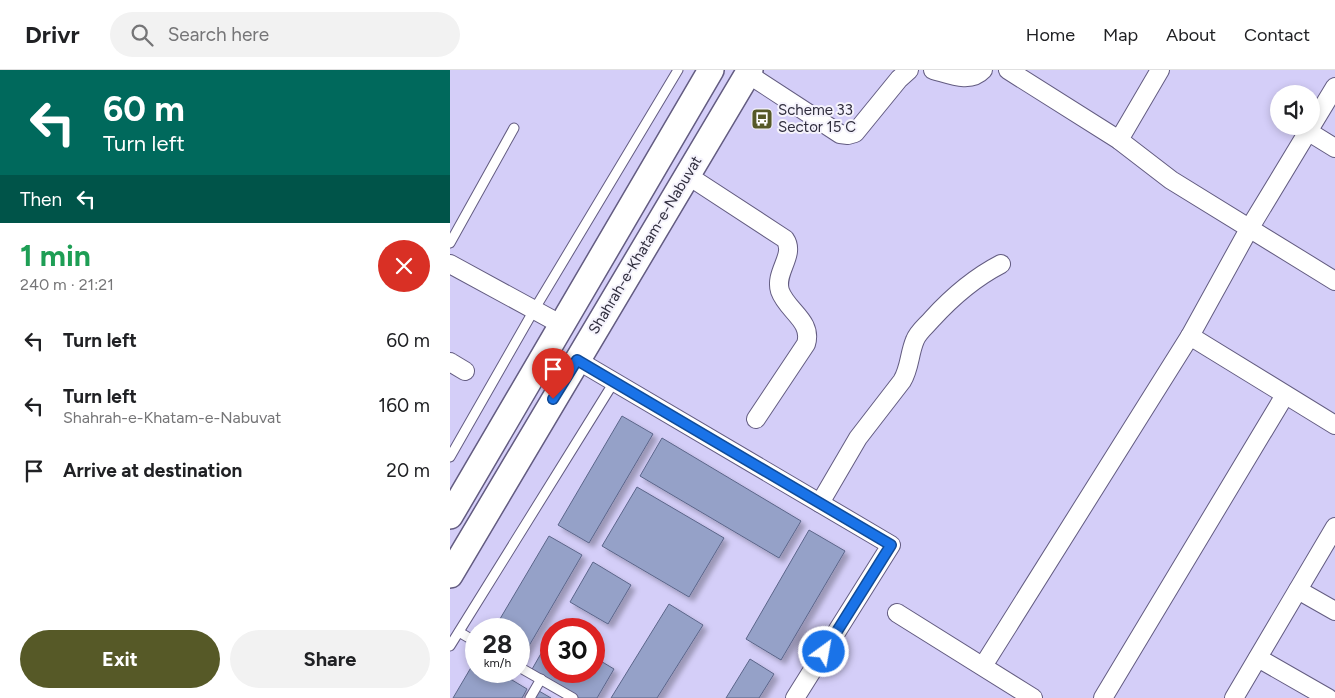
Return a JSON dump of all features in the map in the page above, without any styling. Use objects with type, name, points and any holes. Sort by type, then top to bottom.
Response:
[{"type":"main road","name":"Shahrah-e-Khatam-e-Nabuvat","points":[[450,516],[711,70]]},
{"type":"main road","name":"Shahrah-e-Khatam-e-Nabuvat","points":[[450,575],[749,72]]},
{"type":"street","points":[[749,72],[840,134],[848,136],[855,133],[899,80],[910,70]]},
{"type":"street","points":[[933,70],[966,78],[975,77],[983,70]]},
{"type":"street","points":[[1008,70],[1119,140],[1171,180],[1335,281]]},
{"type":"street","points":[[1119,140],[1160,70]]},
{"type":"street","points":[[1320,113],[1335,87]]},
{"type":"street","points":[[983,666],[1190,336],[1249,229],[1307,135]]},
{"type":"street","points":[[1314,135],[1335,148]]},
{"type":"street","points":[[687,175],[785,239],[788,243],[789,249],[779,276],[780,291],[784,299],[804,323],[808,338],[806,344],[756,419]]},
{"type":"street","points":[[450,264],[562,325]]},
{"type":"street","points":[[820,503],[858,438],[902,381],[906,374],[912,348],[918,334],[946,304],[975,279],[1001,264]]},
{"type":"street","points":[[1190,336],[1335,425]]},
{"type":"street","points":[[577,360],[891,545],[795,698]]},
{"type":"street","points":[[450,362],[465,371]]},
{"type":"street","points":[[1103,698],[1285,395]]},
{"type":"street","points":[[1234,698],[1335,527]]},
{"type":"street","points":[[1298,590],[1335,611]]},
{"type":"street","points":[[897,613],[1033,698]]},
{"type":"street","points":[[1258,658],[1328,698]]},
{"type":"lane","points":[[450,457],[534,310],[678,70]]},
{"type":"lane","points":[[450,243],[514,128]]},
{"type":"lane","points":[[450,646],[614,382]]},
{"type":"lane","points":[[458,632],[465,636]]},
{"type":"lane","points":[[530,698],[540,682]]},
{"type":"lane","points":[[546,683],[573,698]]},
{"type":"building","points":[[622,416],[653,434],[589,543],[558,525]]},
{"type":"building","points":[[662,438],[801,521],[779,558],[640,476]]},
{"type":"building","points":[[637,487],[724,538],[689,597],[602,546]]},
{"type":"building","points":[[809,530],[845,551],[781,660],[746,639]]},
{"type":"building","points":[[549,536],[582,555],[545,618],[540,618],[540,627],[530,644],[530,618],[501,618]]},
{"type":"building","points":[[593,562],[631,585],[608,624],[605,622],[605,618],[598,618],[570,602]]},
{"type":"building","points":[[669,604],[703,625],[657,698],[611,698]]},
{"type":"building","points":[[540,655],[540,676],[531,671]]},
{"type":"building","points":[[750,659],[774,674],[759,698],[726,698]]},
{"type":"building","points":[[605,664],[614,669],[597,698],[577,698],[551,683],[605,683]]},
{"type":"building","points":[[465,678],[465,683],[517,683],[527,689],[522,698],[453,698]]},
{"type":"building","points":[[539,691],[551,698],[534,698]]},
{"type":"place","name":"Scheme 33 Sector 15 C","points":[[762,119]]},
{"type":"route","points":[[553,399],[577,360],[891,545],[824,652]]}]
